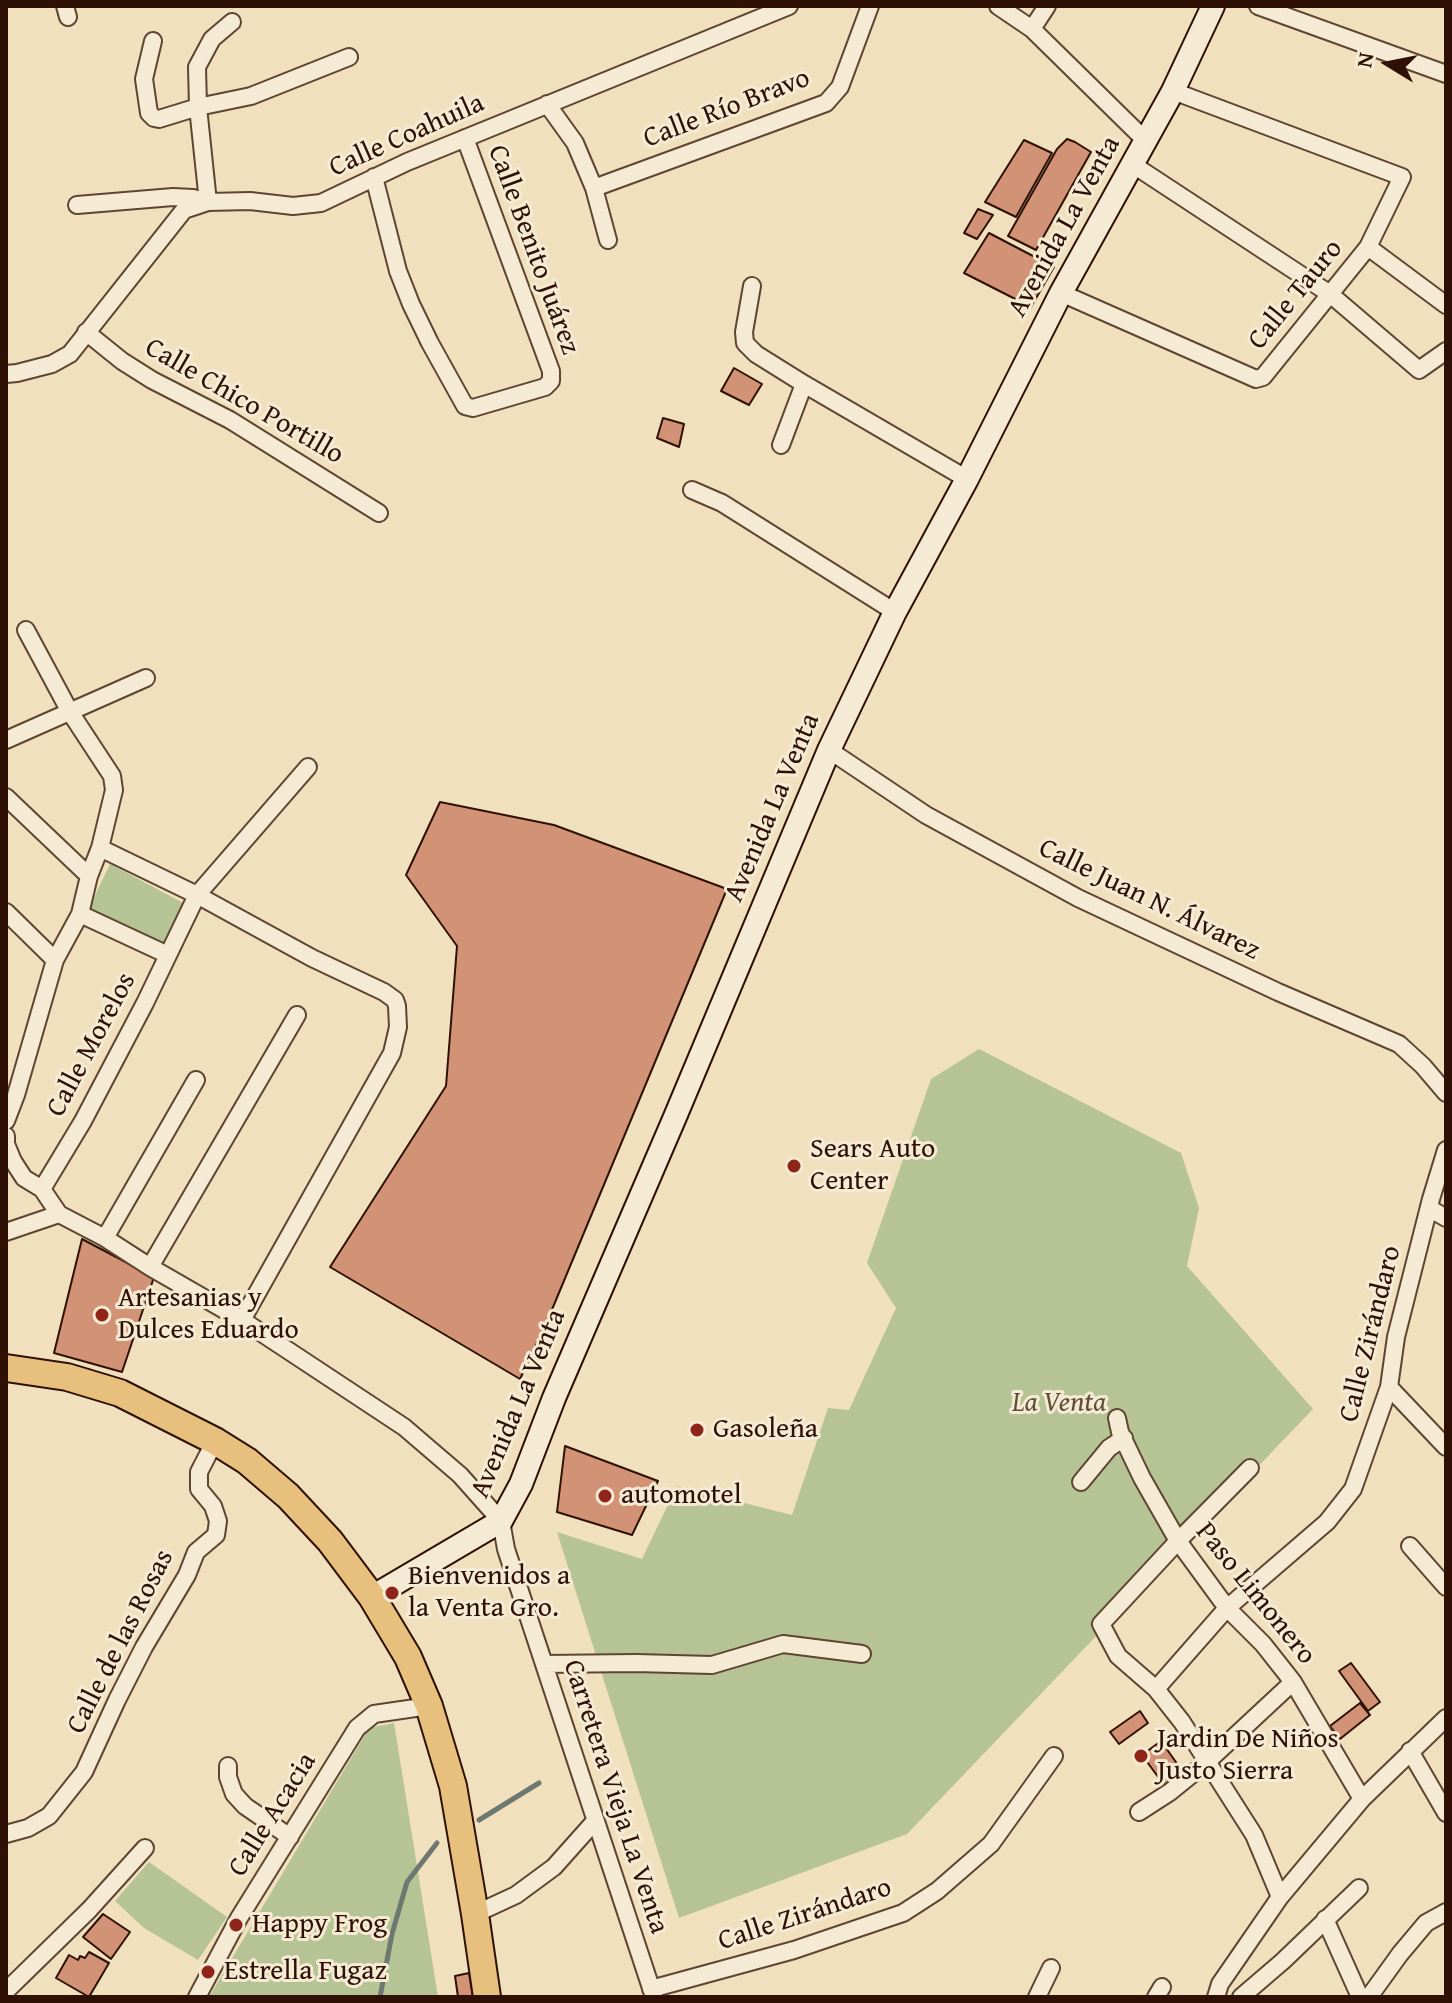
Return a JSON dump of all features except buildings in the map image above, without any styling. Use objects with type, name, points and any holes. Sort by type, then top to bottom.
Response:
[{"type":"highway","points":[[6,1368],[67,1377],[120,1393],[215,1441],[247,1461],[288,1496],[330,1541],[372,1597],[408,1657],[429,1706],[453,1786],[487,1997]]},
{"type":"main road","name":"Avenida La Venta","points":[[372,1597],[501,1521],[521,1484],[554,1398],[829,750],[895,612],[967,479],[1061,293],[1173,91],[1213,6]]},
{"type":"street","name":"Calle Coahuila","points":[[6,374],[52,364],[70,354],[184,210],[208,202],[250,201],[293,206],[321,203],[407,162],[789,6]]},
{"type":"street","name":"Calle Río Bravo","points":[[594,188],[826,103],[840,87],[870,6]]},
{"type":"street","points":[[998,6],[1032,29],[1146,141]]},
{"type":"street","points":[[1032,29],[1047,6]]},
{"type":"street","points":[[1258,6],[1446,74]]},
{"type":"street","points":[[77,205],[173,197],[208,202],[197,67],[212,39],[232,22]]},
{"type":"street","points":[[153,41],[144,79],[149,113],[159,119],[251,96],[349,57]]},
{"type":"street","name":"Calle Tauro","points":[[1061,293],[1256,379],[1263,377],[1368,247],[1402,177],[1173,91]]},
{"type":"street","points":[[547,104],[575,143],[594,188],[608,240]]},
{"type":"street","name":"Calle Benito Juárez","points":[[374,177],[398,271],[411,304],[465,406],[473,408],[545,387],[551,381],[551,371],[465,138]]},
{"type":"street","points":[[1132,164],[1330,294],[1419,370],[1446,351]]},
{"type":"street","points":[[1368,247],[1446,305]]},
{"type":"street","points":[[752,286],[744,332],[745,343],[756,354],[967,479]]},
{"type":"street","name":"Calle Chico Portillo","points":[[86,332],[152,380],[230,420],[379,513]]},
{"type":"street","points":[[781,445],[804,384]]},
{"type":"street","points":[[692,490],[722,503],[895,612]]},
{"type":"street","points":[[6,1121],[11,1089],[55,960],[80,914],[114,790],[112,776],[70,712],[26,630]]},
{"type":"street","points":[[6,740],[146,678]]},
{"type":"street","name":"Calle Juan N. Álvarez","points":[[829,750],[926,815],[1078,898],[1278,992],[1399,1044],[1446,1093]]},
{"type":"street","name":"Calle Morelos","points":[[42,1189],[83,1121],[197,895],[308,767]]},
{"type":"street","points":[[6,797],[89,876]]},
{"type":"street","points":[[100,848],[384,992],[395,1000],[397,1006],[398,1027],[392,1053],[242,1320]]},
{"type":"street","points":[[6,912],[55,960]]},
{"type":"street","points":[[80,914],[168,955]]},
{"type":"street","points":[[150,1267],[297,1015]]},
{"type":"street","points":[[105,1238],[196,1080]]},
{"type":"street","points":[[6,1136],[6,1144],[18,1170],[24,1178],[42,1189],[59,1214],[242,1320],[404,1427],[460,1475],[501,1521]]},
{"type":"street","name":"Calle Zirándaro","points":[[1156,1689],[1227,1608],[1327,1522],[1353,1489],[1389,1387],[1396,1337],[1446,1153]]},
{"type":"street","points":[[1429,1208],[1446,1218]]},
{"type":"street","points":[[6,1232],[59,1214]]},
{"type":"street","points":[[1389,1387],[1446,1447]]},
{"type":"street","name":"Paso Limonero","points":[[1117,1418],[1120,1432],[1142,1478],[1178,1541],[1227,1608],[1263,1644],[1293,1682],[1362,1799]]},
{"type":"street","points":[[1081,1482],[1109,1448],[1124,1438]]},
{"type":"street","name":"Calle de las Rosas","points":[[6,1834],[28,1828],[49,1816],[84,1772],[117,1700],[187,1575],[196,1552],[216,1535],[218,1521],[213,1506],[199,1489],[201,1464],[215,1441]]},
{"type":"street","points":[[1250,1468],[1101,1624],[1118,1656],[1156,1689],[1182,1722],[1254,1835],[1280,1897]]},
{"type":"street","name":"Carretera Vieja La Venta","points":[[501,1521],[506,1549],[653,1993]]},
{"type":"street","points":[[1410,1546],[1446,1587]]},
{"type":"street","points":[[544,1664],[712,1665],[783,1644],[862,1654]]},
{"type":"street","points":[[1139,1812],[1207,1762],[1293,1682]]},
{"type":"street","name":"Calle Acacia","points":[[197,1997],[239,1918],[357,1728],[374,1714],[429,1706]]},
{"type":"street","points":[[1216,1997],[1220,1984],[1280,1897],[1362,1799],[1446,1718]]},
{"type":"street","points":[[1410,1751],[1446,1813]]},
{"type":"street","name":"Calle Zirándaro","points":[[653,1993],[903,1913],[937,1891],[991,1844],[1054,1756]]},
{"type":"street","points":[[228,1766],[228,1777],[239,1800],[290,1837]]},
{"type":"street","points":[[475,1914],[516,1895],[554,1867],[595,1821]]},
{"type":"street","points":[[6,1991],[89,1910],[145,1848]]},
{"type":"street","points":[[1241,1997],[1359,1888]]},
{"type":"street","points":[[1369,1997],[1426,1923],[1446,1912]]},
{"type":"street","points":[[1325,1919],[1360,1997]]},
{"type":"street","points":[[1037,1997],[1051,1968]]},
{"type":"green space","points":[[110,864],[187,905],[163,944],[88,910]]},
{"type":"green space","name":"La Venta","points":[[979,1049],[1181,1153],[1199,1208],[1187,1266],[1313,1409],[907,1834],[679,1918],[557,1532],[642,1559],[677,1486],[792,1515],[828,1408],[849,1410],[896,1308],[867,1263],[931,1079]]},
{"type":"green space","points":[[394,1723],[438,1997],[209,1997],[369,1728]]},
{"type":"green space","points":[[149,1862],[227,1917],[198,1960],[144,1928],[115,1901]]},
{"type":"waterway","points":[[479,1820],[539,1783]]},
{"type":"waterway","points":[[380,1997],[392,1934],[407,1882],[437,1843]]},
{"type":"place","name":"Sears Auto Center","points":[[794,1166]]},
{"type":"place","name":"Artesanias y Dulces Eduardo","points":[[102,1315]]},
{"type":"place","name":"Gasoleña","points":[[697,1430]]},
{"type":"place","name":"automotel","points":[[605,1496]]},
{"type":"place","name":"Bienvenidos a la Venta Gro.","points":[[392,1593]]},
{"type":"place","name":"Jardin De Niños Justo Sierra","points":[[1141,1756]]},
{"type":"place","name":"Happy Frog","points":[[236,1925]]},
{"type":"place","name":"Estrella Fugaz","points":[[208,1972]]}]
